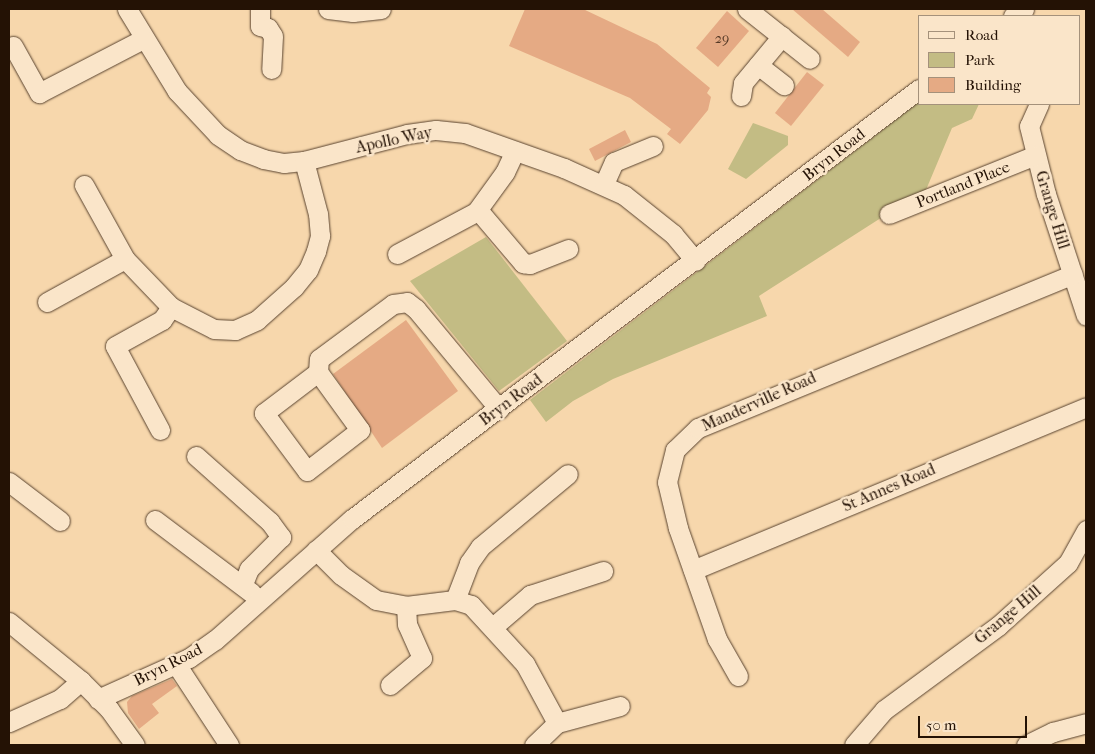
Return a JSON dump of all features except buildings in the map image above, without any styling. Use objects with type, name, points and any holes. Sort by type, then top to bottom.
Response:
[{"type":"street","name":"Apollo Way","points":[[127,9],[143,39],[177,91],[218,135],[263,159],[284,163],[304,161],[407,134],[436,130],[465,133],[604,184],[624,195],[673,234],[696,261]]},
{"type":"street","points":[[328,9],[353,12],[380,9]]},
{"type":"street","points":[[747,9],[810,59]]},
{"type":"street","points":[[260,17],[272,36],[271,69]]},
{"type":"street","points":[[741,96],[743,83],[782,36]]},
{"type":"street","points":[[13,46],[39,93],[143,39]]},
{"type":"street","points":[[758,65],[784,85]]},
{"type":"street","name":"Bryn Road","points":[[98,699],[176,664],[215,640],[316,550],[918,90]]},
{"type":"street","name":"Grange Hill","points":[[1039,105],[1029,126],[1036,155],[1086,316]]},
{"type":"street","points":[[604,184],[614,162],[653,146]]},
{"type":"street","points":[[397,254],[460,223],[478,210],[505,172],[515,151]]},
{"type":"street","name":"Portland Place","points":[[889,214],[1036,155]]},
{"type":"street","points":[[84,185],[125,259],[171,307],[214,329],[235,330],[257,320],[294,287],[308,270],[320,236],[318,214],[304,161]]},
{"type":"street","points":[[478,210],[523,263],[530,264],[568,249]]},
{"type":"street","points":[[47,302],[125,259]]},
{"type":"street","name":"Manderville Road","points":[[738,676],[717,639],[693,570],[667,482],[675,450],[698,428],[844,365],[1072,274]]},
{"type":"street","points":[[318,372],[264,413],[307,471],[360,430],[318,372],[319,359],[393,304],[406,302],[416,309],[498,409]]},
{"type":"street","points":[[160,430],[115,346],[162,320],[171,307]]},
{"type":"street","name":"St Annes Road","points":[[693,570],[1086,407]]},
{"type":"street","points":[[196,456],[270,522],[281,537],[249,569],[243,584]]},
{"type":"street","points":[[455,600],[468,563],[480,547],[568,474]]},
{"type":"street","points":[[9,482],[60,521]]},
{"type":"street","points":[[154,520],[222,573],[243,584],[260,601]]},
{"type":"street","name":"Grange Hill","points":[[854,745],[884,710],[998,626],[1068,563],[1086,530]]},
{"type":"street","points":[[316,550],[341,575],[376,600],[406,606],[455,600],[471,605],[494,626],[526,664],[557,723]]},
{"type":"street","points":[[494,626],[530,594],[603,571]]},
{"type":"street","points":[[390,685],[422,658],[407,624],[406,606]]},
{"type":"street","points":[[9,622],[80,681],[98,699],[135,745]]},
{"type":"street","points":[[176,664],[229,745]]},
{"type":"street","points":[[9,722],[60,699],[80,681]]},
{"type":"street","points":[[534,745],[557,723],[620,706]]},
{"type":"street","points":[[1026,745],[1053,732],[1086,723]]},
{"type":"green space","points":[[918,103],[918,105],[979,105],[972,119],[952,128],[923,197],[898,207],[759,296],[767,316],[613,379],[573,401],[546,422],[530,400]]},
{"type":"green space","points":[[753,123],[788,136],[788,145],[746,179],[728,169]]},
{"type":"green space","points":[[486,237],[567,341],[499,391],[410,281]]}]
